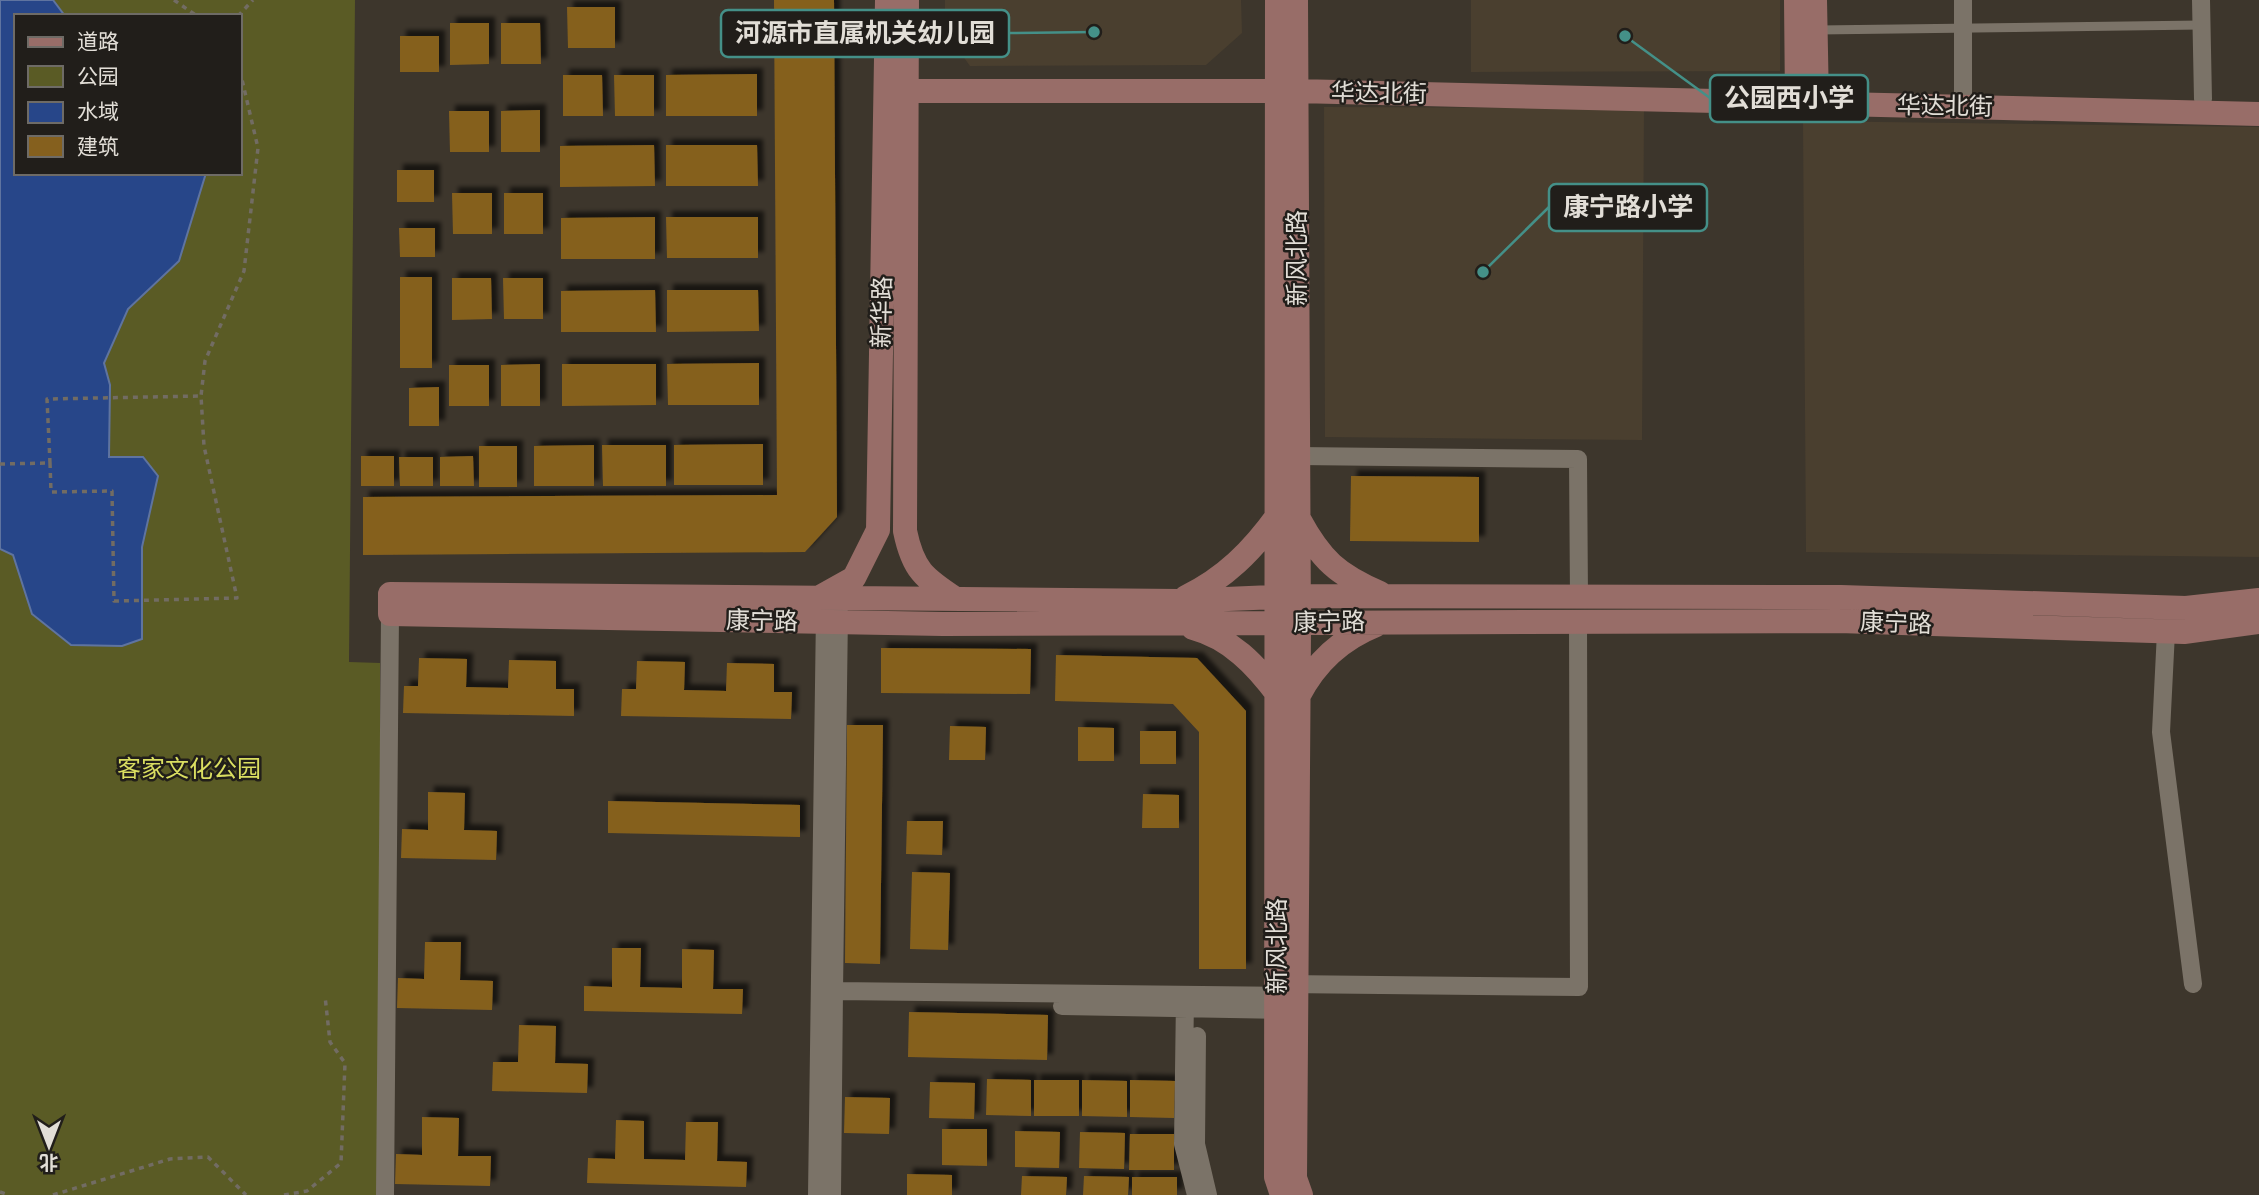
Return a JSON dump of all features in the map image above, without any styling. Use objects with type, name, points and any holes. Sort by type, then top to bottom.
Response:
[{"type":"street","name":"新华路","points":[[887,0],[896,85],[905,531],[910,556],[925,579],[957,599]]},
{"type":"street","name":"新华路","points":[[829,607],[854,578],[878,530],[896,85],[907,0]]},
{"type":"street","name":"新风北路","points":[[1277,0],[1287,85],[1298,456],[1288,516]]},
{"type":"street","name":"新风北路","points":[[1296,0],[1287,85],[1287,997],[1295,1178],[1301,1195]]},
{"type":"street","points":[[1796,0],[1807,97]]},
{"type":"street","points":[[1807,97],[1816,30],[1815,0]]},
{"type":"street","points":[[1963,0],[1963,94]]},
{"type":"street","points":[[2201,0],[2203,99]]},
{"type":"street","name":"华达北街","points":[[896,85],[1287,85],[1807,97],[2259,114]]},
{"type":"street","name":"华达北街","points":[[1807,97],[1963,94],[2259,100]]},
{"type":"street","points":[[827,996],[1191,1001],[1579,987],[1578,459],[1298,456]]},
{"type":"street","name":"新风北路","points":[[1288,516],[1330,566],[1357,583],[1387,596]]},
{"type":"street","points":[[1288,516],[1235,566],[1179,613],[1238,651],[1288,696],[1332,651],[1354,634],[1386,621]]},
{"type":"street","name":"康宁路","points":[[396,607],[829,607],[1179,613],[1288,597],[1387,596],[1578,609],[2166,632],[2259,622]]},
{"type":"street","name":"康宁路","points":[[829,607],[957,599],[1289,623],[1386,621],[1841,597],[2186,608],[2259,600]]},
{"type":"street","points":[[385,1195],[396,607]]},
{"type":"street","points":[[392,1195],[396,607]]},
{"type":"street","points":[[829,607],[827,996],[832,1195]]},
{"type":"street","points":[[2166,632],[2161,732],[2193,984]]},
{"type":"street","points":[[817,1195],[827,996]]},
{"type":"street","name":"新风北路","points":[[1282,1195],[1276,1177],[1287,997]]},
{"type":"street","points":[[1191,1001],[1183,1144],[1196,1195]]},
{"type":"street","points":[[1191,1001],[1196,1144],[1208,1195]]},
{"type":"lane","points":[[1816,30],[2201,25]]},
{"type":"path","points":[[174,0],[194,14]]},
{"type":"path","points":[[239,14],[253,0]]},
{"type":"path","points":[[201,396],[47,399],[51,492],[112,491],[114,601],[237,598],[204,446],[201,396],[205,361],[244,271],[258,148],[242,80]]},
{"type":"path","points":[[0,464],[50,463]]},
{"type":"path","points":[[284,1195],[307,1191],[341,1163],[345,1063],[330,1042],[324,996]]},
{"type":"path","points":[[53,1195],[170,1159],[208,1157],[246,1195]]},
{"type":"path","points":[[0,1192],[9,1195]]},
{"type":"shaded area","points":[[945,0],[1241,0],[1242,33],[1206,65],[970,66],[945,31]]},
{"type":"shaded area","points":[[1471,0],[1780,0],[1780,71],[1471,72]]},
{"type":"shaded area","points":[[1324,107],[1644,108],[1642,440],[1325,437]]},
{"type":"shaded area","points":[[1803,121],[2259,127],[2259,557],[1806,552]]},
{"type":"green space","name":"客家文化公园","points":[[0,0],[355,0],[349,662],[380,663],[380,1195],[0,1195]]},
{"type":"water","points":[[0,0],[53,0],[64,14],[14,14],[14,175],[205,175],[179,261],[128,309],[104,363],[110,385],[109,457],[143,457],[158,476],[142,547],[142,639],[122,646],[71,645],[32,614],[13,555],[0,549]]},
{"type":"building","points":[[774,0],[834,0],[837,517],[805,552],[363,555],[363,497],[777,495]]},
{"type":"building","points":[[567,7],[615,7],[615,48],[568,48]]},
{"type":"building","points":[[450,23],[489,23],[489,64],[450,65]]},
{"type":"building","points":[[501,23],[540,23],[541,64],[501,64]]},
{"type":"building","points":[[400,36],[439,36],[439,72],[400,72]]},
{"type":"building","points":[[757,74],[757,116],[666,116],[666,75]]},
{"type":"building","points":[[563,75],[602,75],[603,116],[563,116]]},
{"type":"building","points":[[614,75],[654,75],[654,116],[615,116]]},
{"type":"building","points":[[540,110],[540,152],[501,152],[501,111]]},
{"type":"building","points":[[449,111],[489,111],[489,152],[450,152]]},
{"type":"building","points":[[654,145],[655,186],[560,187],[560,146]]},
{"type":"building","points":[[666,145],[757,145],[758,186],[666,186]]},
{"type":"building","points":[[397,170],[434,170],[434,202],[397,202]]},
{"type":"building","points":[[452,193],[492,193],[492,234],[453,234]]},
{"type":"building","points":[[504,193],[543,193],[543,234],[504,234]]},
{"type":"building","points":[[655,217],[655,259],[561,259],[561,218]]},
{"type":"building","points":[[666,217],[758,217],[758,258],[667,258]]},
{"type":"building","points":[[399,228],[435,228],[435,257],[400,257]]},
{"type":"building","points":[[400,277],[432,277],[432,368],[400,368]]},
{"type":"building","points":[[452,278],[491,278],[492,319],[452,320]]},
{"type":"building","points":[[503,278],[543,278],[543,319],[504,319]]},
{"type":"building","points":[[655,290],[656,332],[561,332],[561,291]]},
{"type":"building","points":[[667,290],[758,290],[759,331],[667,332]]},
{"type":"building","points":[[759,363],[759,405],[668,405],[667,364]]},
{"type":"building","points":[[540,364],[540,406],[501,406],[501,365]]},
{"type":"building","points":[[562,364],[656,364],[656,405],[562,406]]},
{"type":"building","points":[[449,365],[489,365],[489,406],[449,406]]},
{"type":"building","points":[[439,387],[439,426],[409,426],[409,388]]},
{"type":"building","points":[[763,444],[763,485],[674,485],[674,445]]},
{"type":"building","points":[[594,445],[594,486],[534,486],[534,446]]},
{"type":"building","points":[[602,445],[666,445],[666,486],[603,486]]},
{"type":"building","points":[[479,446],[517,446],[517,487],[479,487]]},
{"type":"building","points":[[361,456],[394,456],[394,486],[361,486]]},
{"type":"building","points":[[473,456],[474,486],[440,486],[440,457]]},
{"type":"building","points":[[399,457],[433,457],[433,486],[400,486]]},
{"type":"building","points":[[1351,476],[1479,477],[1479,542],[1350,541]]},
{"type":"building","points":[[881,648],[1031,649],[1030,694],[881,693]]},
{"type":"building","points":[[1056,655],[1197,658],[1246,711],[1246,969],[1199,969],[1199,732],[1173,704],[1055,701]]},
{"type":"building","points":[[419,658],[467,659],[466,687],[508,688],[509,660],[556,661],[556,689],[574,689],[574,716],[403,713],[404,686],[418,686]]},
{"type":"building","points":[[637,661],[685,662],[684,690],[726,691],[727,663],[774,664],[774,692],[792,692],[791,719],[621,716],[622,689],[636,689]]},
{"type":"building","points":[[847,725],[883,725],[880,964],[845,963]]},
{"type":"building","points":[[950,726],[986,727],[985,760],[949,760]]},
{"type":"building","points":[[1078,727],[1114,728],[1114,761],[1078,761]]},
{"type":"building","points":[[1140,731],[1176,731],[1176,764],[1140,764]]},
{"type":"building","points":[[428,792],[465,793],[464,830],[497,831],[496,860],[401,858],[402,829],[428,830]]},
{"type":"building","points":[[1143,794],[1179,795],[1179,828],[1142,828]]},
{"type":"building","points":[[608,801],[800,805],[800,837],[608,833]]},
{"type":"building","points":[[907,821],[943,821],[942,855],[906,854]]},
{"type":"building","points":[[912,872],[950,873],[948,950],[910,949]]},
{"type":"building","points":[[425,942],[461,942],[460,980],[493,981],[492,1010],[397,1008],[398,978],[424,979]]},
{"type":"building","points":[[612,948],[641,948],[640,987],[682,988],[682,949],[714,950],[713,989],[743,989],[742,1014],[584,1011],[584,986],[612,987]]},
{"type":"building","points":[[909,1012],[1048,1015],[1047,1060],[908,1057]]},
{"type":"building","points":[[519,1025],[556,1026],[555,1063],[588,1064],[587,1093],[492,1091],[493,1062],[518,1062]]},
{"type":"building","points":[[987,1079],[1031,1080],[1031,1116],[986,1115]]},
{"type":"building","points":[[1034,1080],[1079,1080],[1079,1116],[1034,1116]]},
{"type":"building","points":[[1082,1080],[1127,1081],[1127,1117],[1082,1116]]},
{"type":"building","points":[[1130,1080],[1175,1081],[1174,1118],[1130,1117]]},
{"type":"building","points":[[930,1082],[975,1083],[974,1119],[929,1118]]},
{"type":"building","points":[[845,1097],[890,1098],[889,1134],[844,1133]]},
{"type":"building","points":[[422,1117],[459,1118],[458,1156],[491,1156],[490,1186],[395,1184],[396,1154],[422,1155]]},
{"type":"building","points":[[616,1120],[644,1121],[644,1159],[685,1160],[686,1122],[718,1122],[717,1161],[747,1162],[746,1187],[587,1183],[588,1158],[615,1159]]},
{"type":"building","points":[[942,1129],[987,1129],[987,1166],[942,1165]]},
{"type":"building","points":[[1015,1131],[1060,1132],[1059,1168],[1015,1167]]},
{"type":"building","points":[[1080,1132],[1125,1133],[1124,1169],[1079,1168]]},
{"type":"building","points":[[1130,1134],[1174,1134],[1174,1170],[1129,1170]]},
{"type":"building","points":[[907,1174],[952,1175],[952,1195],[907,1195]]},
{"type":"building","points":[[1022,1176],[1067,1177],[1066,1195],[1021,1195]]},
{"type":"building","points":[[1084,1176],[1129,1177],[1128,1195],[1083,1195]]},
{"type":"building","points":[[1132,1177],[1177,1177],[1177,1195],[1132,1195]]},
{"type":"place","name":"河源市直属机关幼儿园","points":[[1094,32]]},
{"type":"place","name":"公园西小学","points":[[1625,36]]},
{"type":"place","name":"康宁路小学","points":[[1483,272]]}]
